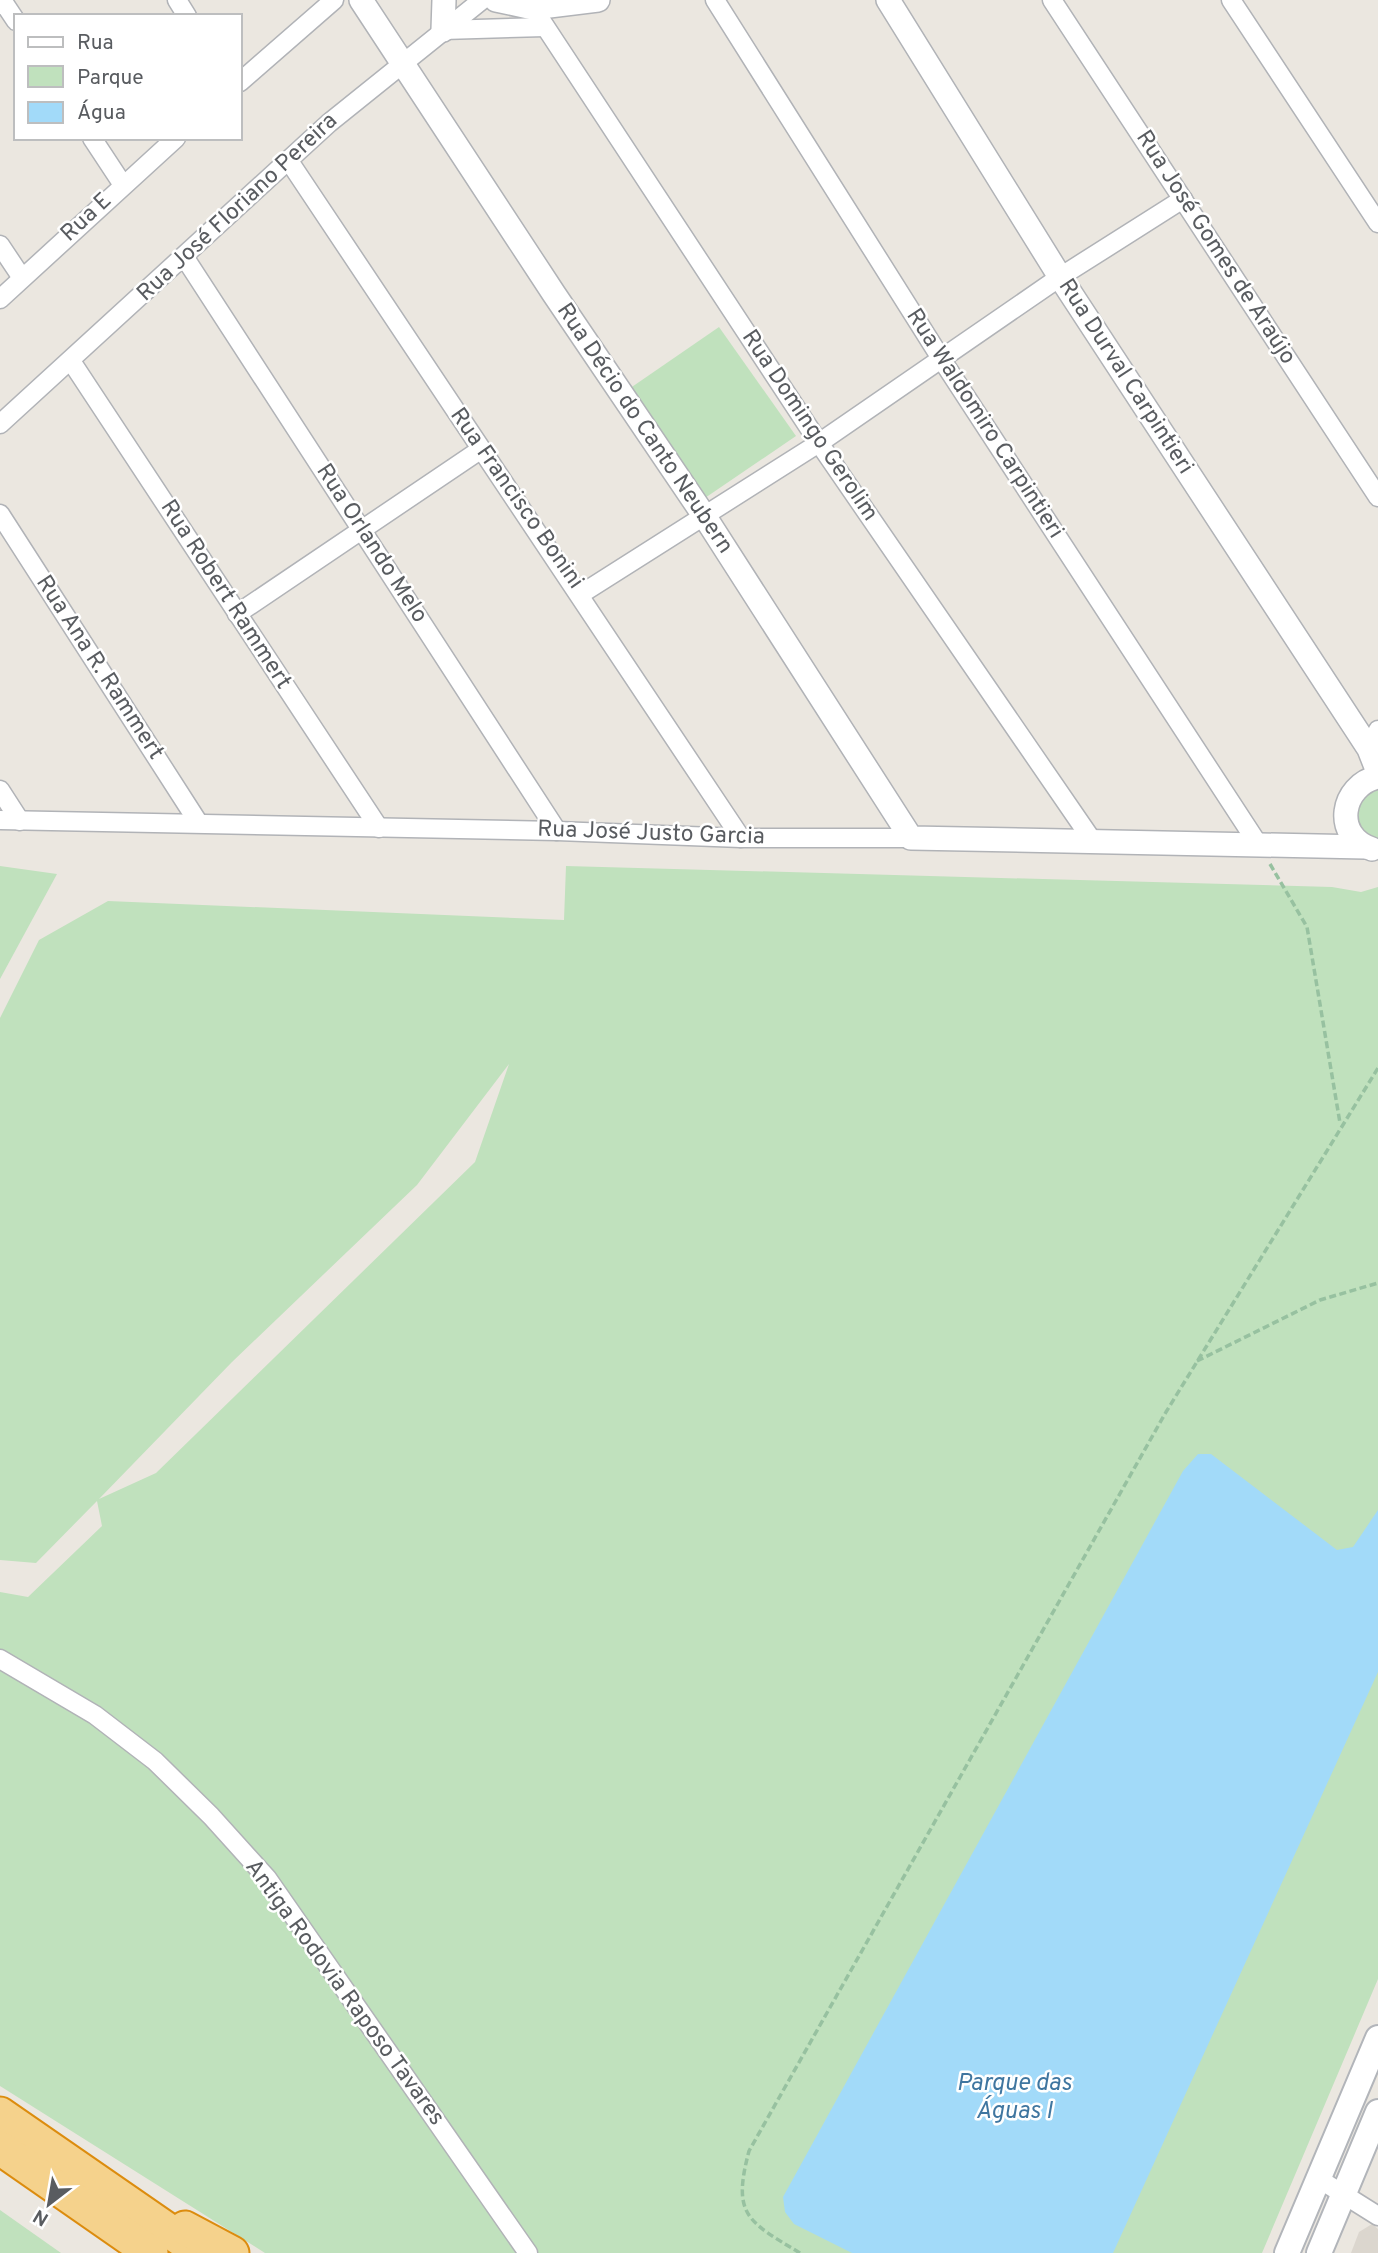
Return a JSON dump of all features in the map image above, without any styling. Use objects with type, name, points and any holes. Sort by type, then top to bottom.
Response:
[{"type":"highway","points":[[0,2114],[201,2253]]},
{"type":"highway","points":[[0,2148],[151,2253]]},
{"type":"highway","points":[[119,2196],[232,2253]]},
{"type":"main road","points":[[1287,2253],[1378,2038]]},
{"type":"main road","points":[[1319,2253],[1378,2112]]},
{"type":"street","points":[[2,0],[14,18]]},
{"type":"street","points":[[242,80],[334,0]]},
{"type":"street","name":"Rua Décio do Canto Neubern","points":[[361,0],[648,436],[705,517],[911,838]]},
{"type":"street","points":[[444,0],[443,30],[539,17],[598,0]]},
{"type":"street","name":"Rua José Floriano Pereira","points":[[0,425],[289,161],[403,63],[482,0]]},
{"type":"street","points":[[496,0],[539,17]]},
{"type":"street","name":"Rua Waldomiro Carpintieri","points":[[715,0],[942,360],[1258,844]]},
{"type":"street","name":"Rua Durval Carpintieri","points":[[888,0],[1060,277],[1374,739],[1378,774]]},
{"type":"street","name":"Rua José Gomes de Araújo","points":[[1052,0],[1378,497]]},
{"type":"street","points":[[1231,0],[1378,223]]},
{"type":"street","name":"Rua Domingo Gerolim","points":[[539,17],[819,443],[1092,840]]},
{"type":"street","points":[[93,140],[123,185]]},
{"type":"street","name":"Rua E","points":[[0,299],[174,140]]},
{"type":"street","name":"Rua Francisco Bonini","points":[[289,161],[480,450],[581,594],[741,838]]},
{"type":"street","points":[[581,594],[819,443],[1060,277],[1183,199]]},
{"type":"street","points":[[0,245],[22,278]]},
{"type":"street","name":"Rua Orlando Melo","points":[[185,258],[557,831]]},
{"type":"street","name":"Rua Robert Rammert","points":[[71,361],[379,828]]},
{"type":"street","points":[[237,614],[480,450]]},
{"type":"street","name":"Rua Ana R. Rammert","points":[[0,514],[198,822]]},
{"type":"street","points":[[1372,849],[1349,830],[1345,818],[1350,794],[1358,785],[1378,774]]},
{"type":"street","points":[[0,790],[20,821]]},
{"type":"street","points":[[1302,847],[1345,818]]},
{"type":"street","name":"Rua José Justo Garcia","points":[[0,820],[198,822],[741,838],[1092,840],[1372,849]]},
{"type":"street","name":"Antiga Rodovia Raposo Tavares","points":[[0,1660],[95,1715],[155,1761],[267,1878],[528,2253]]},
{"type":"street","points":[[1319,2179],[1378,2216]]},
{"type":"path","points":[[1258,844],[1307,927],[1341,1125]]},
{"type":"path","points":[[800,2253],[761,2229],[742,2204],[740,2183],[749,2151],[1196,1361],[1378,1068]]},
{"type":"path","points":[[1196,1361],[1320,1300],[1378,1283]]},
{"type":"shaded area","points":[[1372,2224],[1378,2229],[1378,2253],[1351,2253],[1359,2232]]},
{"type":"green space","points":[[719,327],[796,436],[702,500],[626,391]]},
{"type":"green space","points":[[1378,785],[1378,843],[1360,833],[1353,810],[1364,789]]},
{"type":"green space","points":[[0,866],[57,874],[0,979]]},
{"type":"green space","points":[[566,866],[1332,887],[1361,892],[1378,887],[1378,1979],[1262,2253],[265,2253],[0,2086],[0,1592],[28,1597],[102,1526],[97,1501],[36,1563],[0,1560],[0,1018],[39,940],[108,901],[564,920]],"holes":[[[509,1064],[475,1162],[156,1473],[99,1499],[232,1362],[417,1185]]]},
{"type":"green space","points":[[0,2210],[61,2253],[0,2253]]},
{"type":"water","name":"Parque das Águas I","points":[[1198,1454],[1211,1454],[1337,1550],[1353,1547],[1378,1510],[1378,1672],[1113,2253],[852,2253],[794,2224],[785,2212],[783,2197],[1183,1471]]}]
